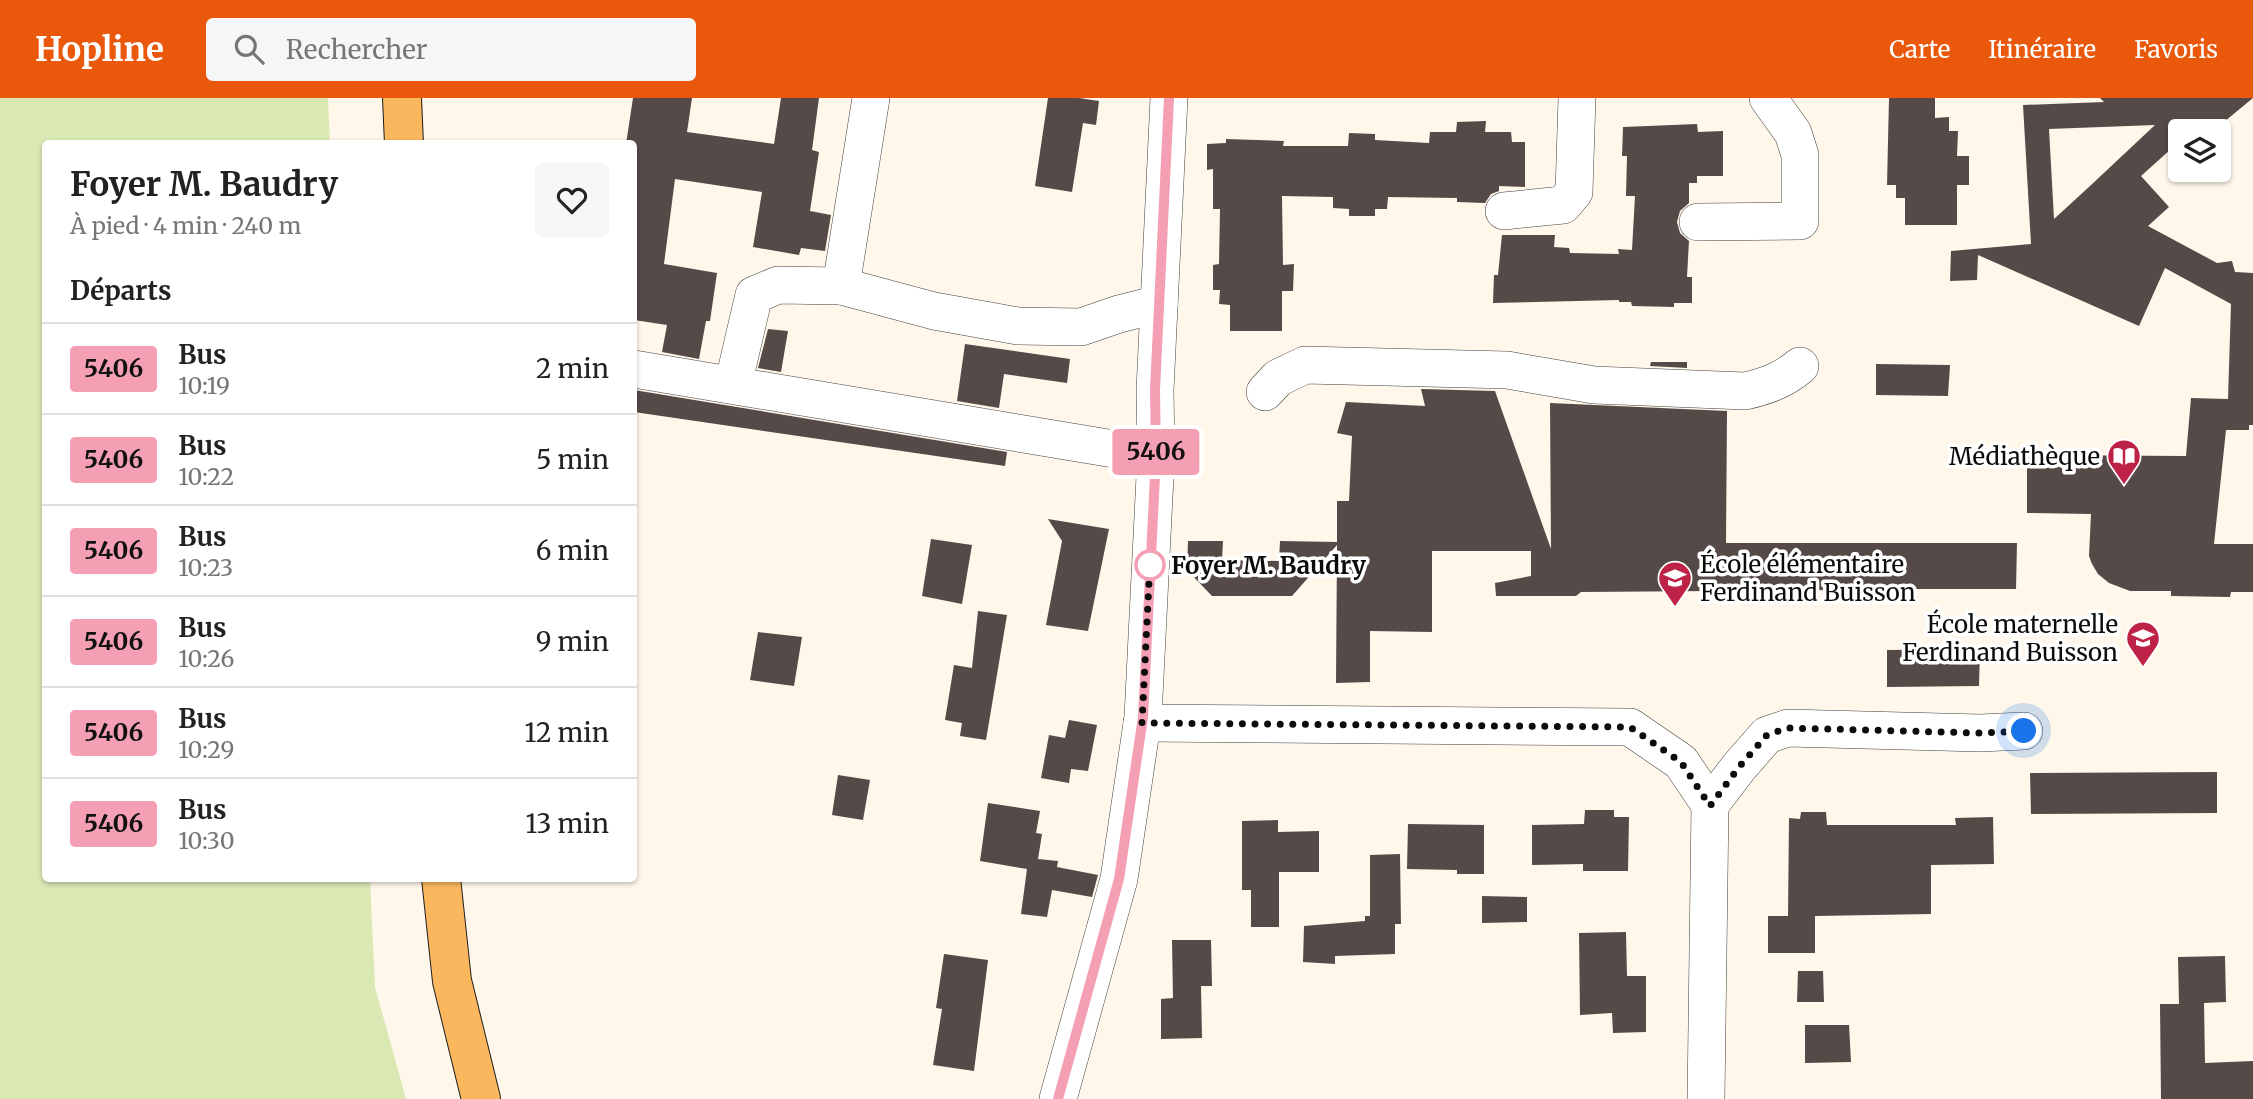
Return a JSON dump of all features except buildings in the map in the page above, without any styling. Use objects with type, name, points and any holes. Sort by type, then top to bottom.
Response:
[{"type":"main road","points":[[402,98],[404,140]]},
{"type":"main road","points":[[441,882],[452,981],[481,1099]]},
{"type":"street","points":[[841,286],[871,98]]},
{"type":"street","points":[[1058,1099],[1119,879],[1142,723],[1156,456],[1155,390],[1169,98]]},
{"type":"street","points":[[1504,212],[1563,205],[1574,192],[1577,98]]},
{"type":"street","points":[[1698,222],[1800,221],[1800,155],[1794,133],[1768,98]]},
{"type":"street","points":[[733,385],[754,295],[778,285],[841,286],[934,311],[1018,326],[1081,327],[1159,304]]},
{"type":"street","points":[[1265,392],[1278,378],[1305,365],[1507,370],[1594,385],[1745,391],[1787,377],[1800,366]]},
{"type":"street","points":[[637,369],[1156,456]]},
{"type":"street","points":[[1142,723],[1630,727],[1681,762],[1710,806],[1706,1099]]},
{"type":"street","points":[[1710,806],[1767,735],[1788,728],[1980,733],[2024,731]]},
{"type":"green space","points":[[0,98],[328,98],[330,140],[42,140],[42,882],[370,882],[375,987],[406,1099],[0,1099]]},
{"type":"bus line","name":"5406","points":[[1058,1099],[1119,879],[1143,717],[1169,98]]},
{"type":"place","name":"Médiathèque","points":[[2124,486]]},
{"type":"place","name":"Foyer M. Baudry","points":[[1150,565]]},
{"type":"place","name":"École élémentaire Ferdinand Buisson","points":[[1675,608]]},
{"type":"place","name":"École maternelle Ferdinand Buisson","points":[[2143,668]]},
{"type":"route","points":[[1150,565],[1150,562],[1142,723],[1630,727],[1681,762],[1710,806],[1767,735],[1788,728],[1980,733],[2024,731]]}]
